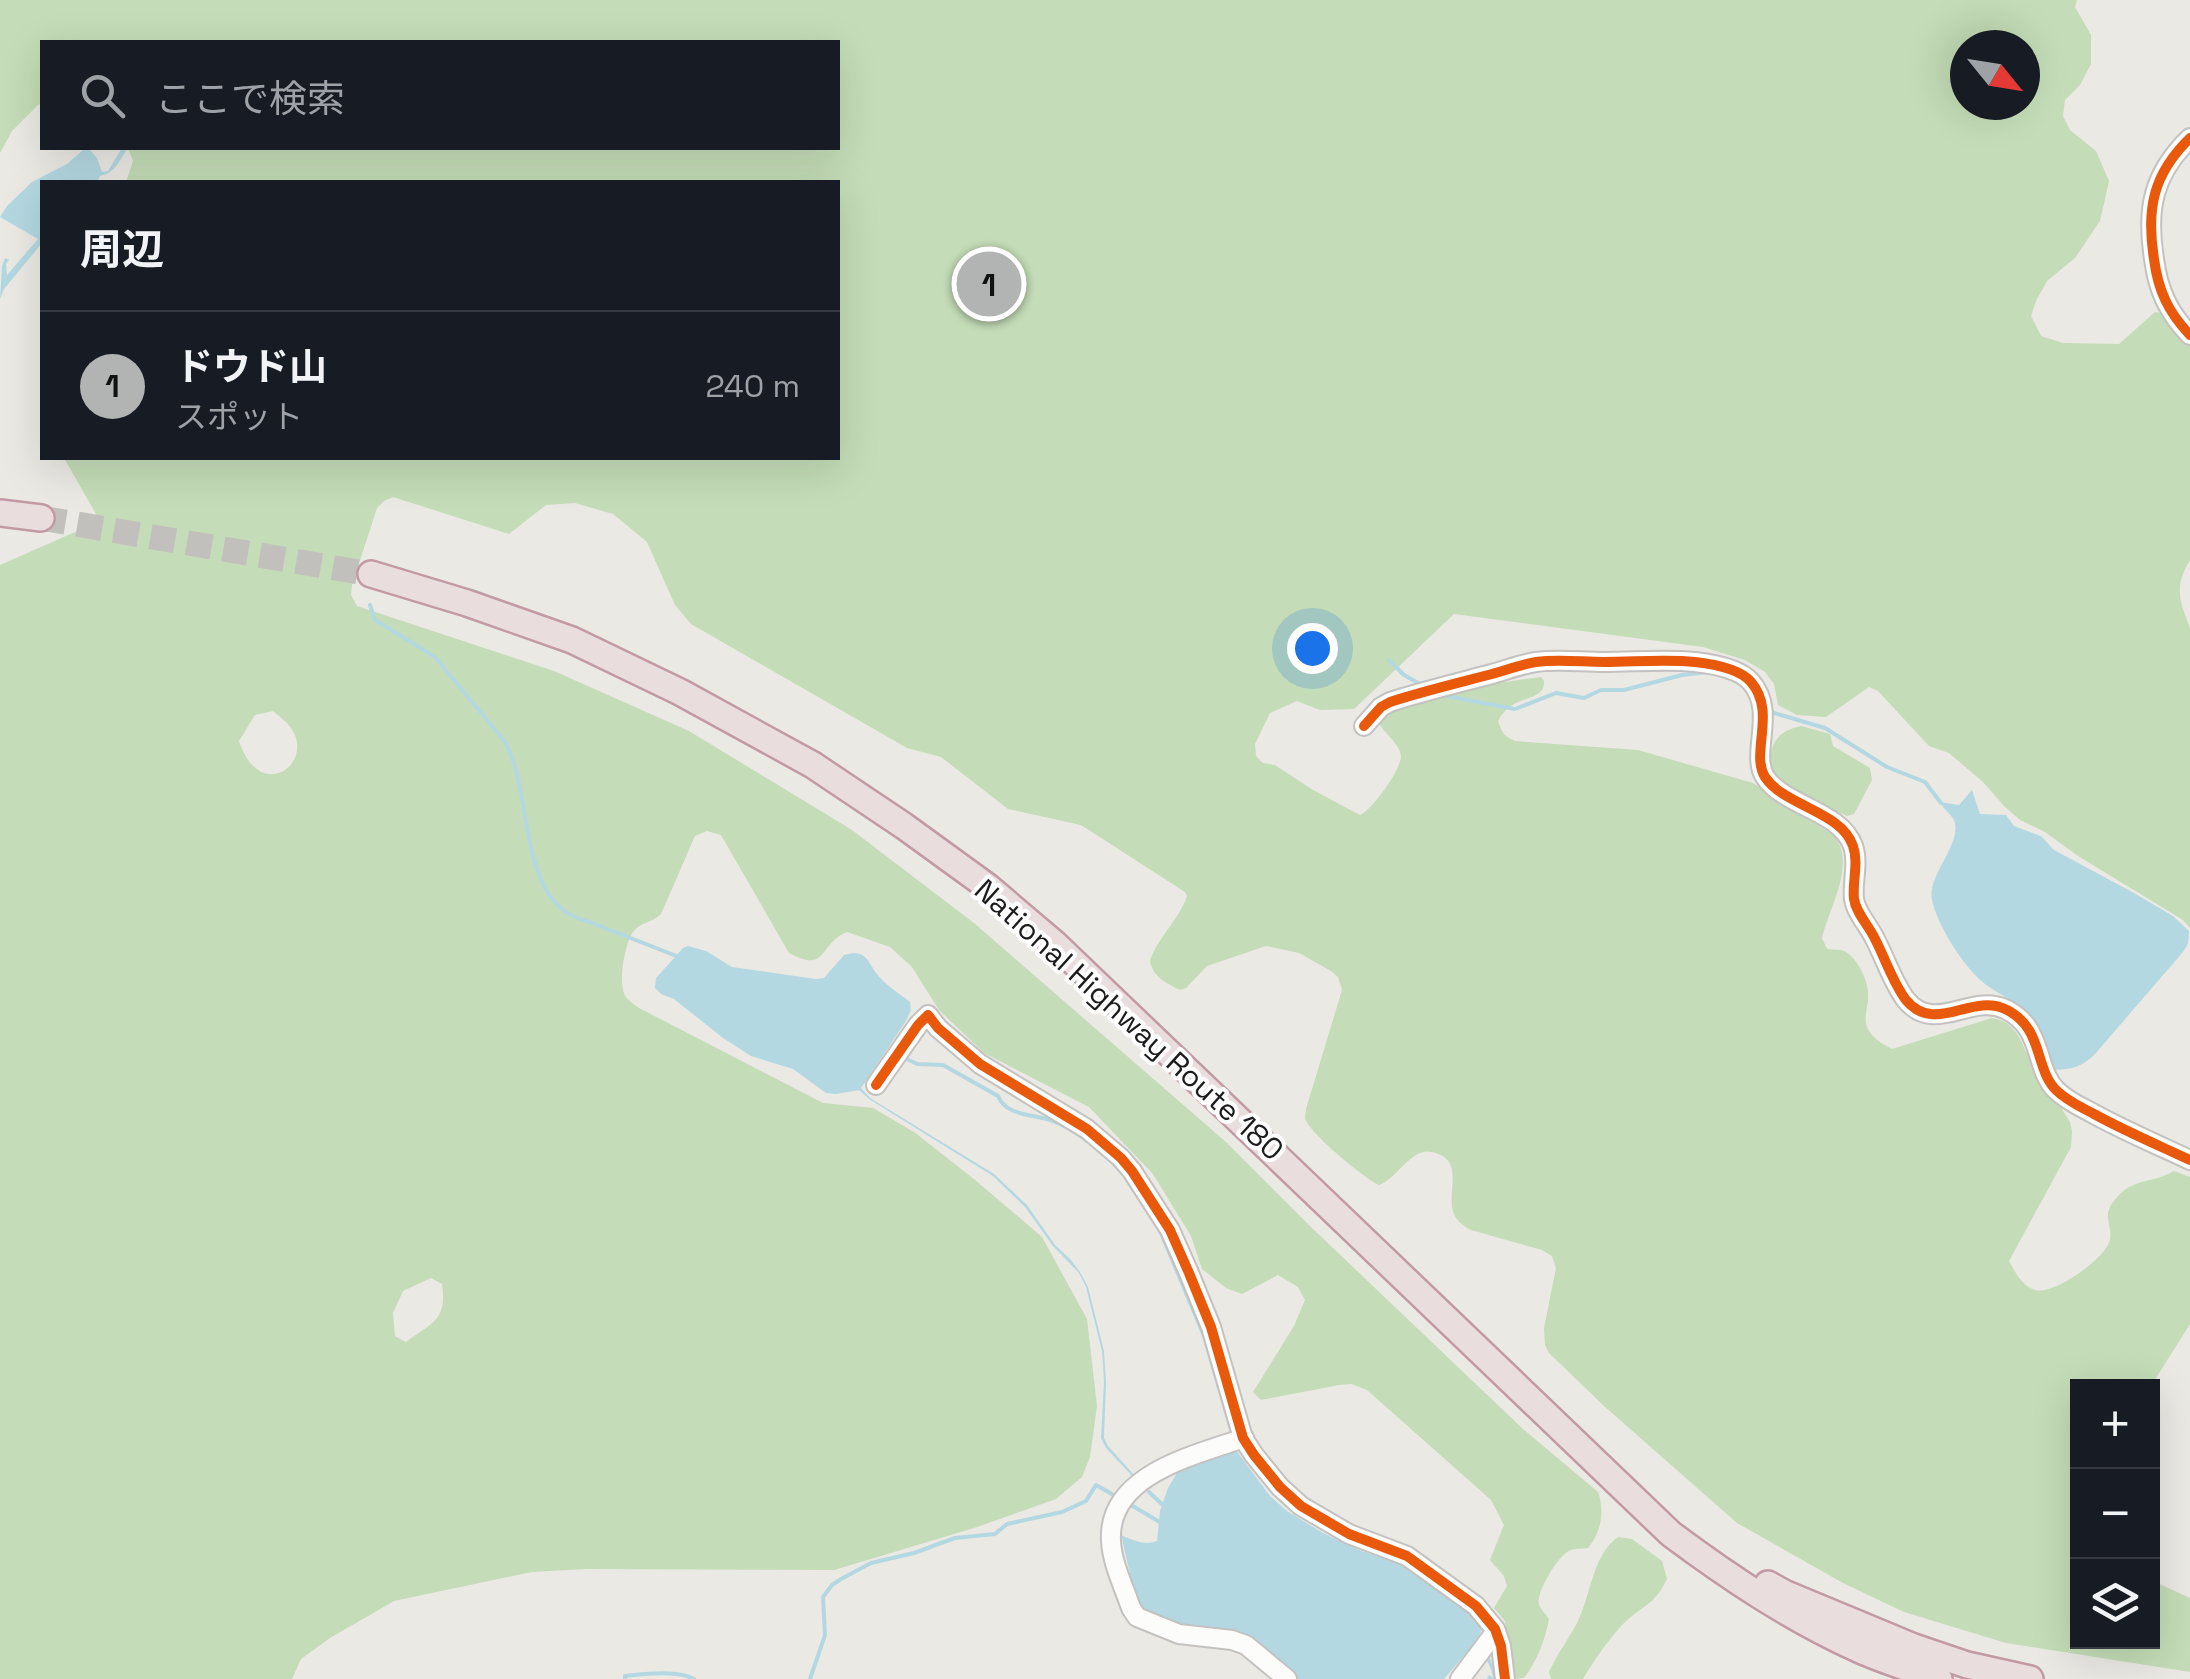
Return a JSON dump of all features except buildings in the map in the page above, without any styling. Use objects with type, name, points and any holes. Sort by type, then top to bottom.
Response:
[{"type":"highway","points":[[0,513],[41,518]]},
{"type":"highway","name":"National Highway Route 180","points":[[371,574],[572,640],[680,692],[813,764],[904,826],[988,887],[1055,944],[1671,1534],[1774,1606],[1862,1652],[1939,1679]]},
{"type":"highway","name":"National Highway Route 180","points":[[1645,1508],[1784,1593],[1932,1653],[2030,1679]]},
{"type":"street","points":[[2190,138],[2159,181],[2150,232],[2158,285],[2170,312],[2190,335]]},
{"type":"street","points":[[1364,726],[1390,702],[1536,662],[1695,662],[1742,674],[1762,698],[1762,772],[1768,782],[1846,833],[1853,846],[1857,908],[1905,998],[1915,1008],[1936,1016],[1985,1004],[2001,1006],[2013,1013],[2032,1035],[2052,1086],[2067,1100],[2190,1160]]},
{"type":"street","points":[[876,1085],[928,1015],[980,1064],[1087,1129],[1121,1158],[1145,1187],[1170,1230],[1210,1327],[1244,1438],[1270,1475],[1301,1506],[1349,1534],[1407,1556],[1468,1599],[1487,1644]]},
{"type":"street","points":[[1244,1438],[1152,1472],[1120,1507],[1111,1540],[1137,1617],[1180,1634],[1246,1645],[1287,1679]]},
{"type":"street","points":[[1460,1679],[1487,1644]]},
{"type":"street","points":[[1487,1644],[1501,1646],[1505,1679]]},
{"type":"green space","points":[[0,0],[2077,0],[2075,7],[2091,35],[2091,64],[2080,85],[2065,100],[2063,116],[2070,130],[2096,151],[2109,181],[2100,221],[2075,258],[2047,281],[2031,316],[2041,336],[2063,343],[2119,344],[2155,312],[2166,314],[2190,343],[2190,560],[2180,593],[2190,628],[2190,928],[2045,832],[2020,820],[1949,753],[1929,746],[1878,691],[1869,687],[1826,717],[1797,715],[1778,705],[1774,684],[1765,672],[1745,660],[1703,647],[1454,614],[1354,709],[1320,710],[1297,701],[1270,713],[1255,744],[1256,756],[1263,763],[1275,765],[1360,815],[1378,798],[1400,762],[1398,747],[1379,723],[1384,714],[1476,686],[1541,677],[1542,690],[1509,707],[1498,721],[1511,739],[1638,750],[1753,783],[1834,836],[1843,859],[1842,872],[1822,938],[1827,949],[1844,951],[1861,969],[1868,988],[1866,1023],[1877,1040],[1892,1049],[1992,1018],[2017,1033],[2072,1131],[2071,1147],[2009,1261],[2026,1285],[2035,1290],[2054,1287],[2099,1256],[2110,1240],[2109,1209],[2124,1190],[2174,1171],[2190,1177],[2190,1324],[2155,1379],[2070,1379],[2070,1649],[2160,1649],[2160,1584],[2190,1598],[2190,1672],[2006,1643],[1904,1612],[1843,1583],[1737,1523],[1549,1353],[1544,1328],[1556,1268],[1552,1256],[1461,1224],[1452,1205],[1452,1169],[1443,1156],[1432,1152],[1417,1154],[1379,1185],[1308,1125],[1306,1109],[1342,990],[1338,977],[1331,971],[1299,953],[1266,946],[1207,966],[1180,990],[1157,975],[1150,961],[1183,905],[1185,892],[1081,825],[1008,809],[941,757],[907,748],[691,624],[675,605],[647,542],[613,514],[575,503],[546,505],[509,534],[393,497],[377,508],[352,585],[351,595],[357,606],[554,671],[689,731],[852,830],[974,923],[1226,1142],[1523,1429],[1598,1492],[1599,1529],[1588,1548],[1566,1553],[1549,1575],[1539,1600],[1549,1619],[1543,1642],[1524,1678],[1513,1679],[1505,1621],[1494,1608],[1507,1586],[1490,1560],[1504,1525],[1491,1500],[1367,1390],[1351,1384],[1339,1385],[1261,1400],[1253,1392],[1294,1326],[1305,1300],[1298,1287],[1278,1275],[1242,1294],[1226,1288],[1202,1269],[1191,1236],[1153,1174],[1089,1107],[984,1053],[939,1010],[912,967],[890,947],[847,932],[817,959],[802,959],[789,953],[721,835],[707,831],[695,836],[661,914],[639,926],[630,937],[622,974],[626,997],[639,1008],[823,1103],[873,1108],[914,1132],[1042,1237],[1087,1319],[1097,1406],[1090,1457],[1082,1477],[1056,1499],[834,1570],[532,1572],[394,1601],[301,1659],[292,1679],[0,1679],[0,565],[100,521],[65,460],[840,460],[840,180],[127,180],[133,161],[129,150],[840,150],[840,40],[40,40],[38,105],[12,131],[0,153]],"holes":[[[273,711],[285,721],[297,741],[296,754],[282,772],[260,771],[248,760],[239,741],[255,715]],[[431,1278],[442,1284],[442,1306],[431,1325],[406,1342],[395,1336],[393,1313],[403,1291]]]},
{"type":"green space","points":[[1801,726],[1830,734],[1833,746],[1870,768],[1872,780],[1854,814],[1847,816],[1774,779],[1774,744],[1783,733]]},
{"type":"green space","points":[[1618,1537],[1632,1539],[1662,1561],[1667,1579],[1652,1600],[1617,1631],[1583,1679],[1551,1679],[1549,1672],[1582,1612],[1597,1565]]},
{"type":"water","points":[[83,150],[90,150],[97,158],[102,172],[108,171],[121,150],[127,150],[114,169],[98,180],[40,180],[40,245],[0,299],[5,258],[9,260],[7,275],[38,239],[0,217],[7,206],[32,182],[67,164]]},
{"type":"water","points":[[1972,790],[1980,814],[2006,815],[2014,826],[2041,836],[2054,850],[2173,916],[2189,931],[2183,952],[2095,1054],[2077,1066],[2054,1070],[2033,1021],[1969,968],[1935,910],[1932,890],[1955,829],[1954,820],[1940,802],[1959,805]]},
{"type":"water","points":[[688,946],[706,951],[732,967],[816,979],[824,978],[844,955],[857,953],[910,1002],[906,1021],[861,1088],[870,1098],[994,1174],[1027,1205],[1080,1272],[1088,1287],[1104,1351],[1104,1438],[1136,1477],[1106,1448],[1101,1438],[1102,1351],[1086,1287],[1025,1207],[993,1176],[869,1099],[859,1090],[826,1093],[793,1069],[751,1056],[674,999],[661,994],[655,988],[656,978]]},
{"type":"water","points":[[1236,1450],[1270,1496],[1287,1511],[1361,1551],[1399,1562],[1474,1613],[1484,1626],[1477,1639],[1490,1658],[1497,1679],[1487,1678],[1493,1678],[1491,1668],[1474,1644],[1444,1679],[1297,1679],[1278,1661],[1236,1634],[1172,1623],[1142,1610],[1136,1600],[1121,1535],[1143,1543],[1157,1541],[1160,1511],[1180,1468]]},
{"type":"waterway","points":[[370,605],[375,620],[435,657],[505,742],[514,763],[530,844],[548,894],[564,911],[679,957]]},
{"type":"waterway","points":[[1389,660],[1420,684]]},
{"type":"waterway","points":[[1441,695],[1515,709],[1556,693],[1584,698],[1601,690],[1624,690],[1708,672]]},
{"type":"waterway","points":[[1769,709],[1825,728],[1887,767],[1925,782],[1941,803]]},
{"type":"waterway","points":[[901,1056],[917,1064],[943,1065],[998,1096],[1013,1111],[1055,1122],[1087,1141]]},
{"type":"waterway","points":[[1110,1160],[1127,1178]]},
{"type":"waterway","points":[[1159,1228],[1204,1336],[1233,1436]]},
{"type":"waterway","points":[[810,1679],[825,1635],[823,1597],[841,1579],[871,1563],[955,1538],[995,1534],[1007,1524],[1062,1512],[1086,1501],[1096,1485],[1117,1497]]},
{"type":"waterway","points":[[1149,1492],[1164,1506]]},
{"type":"waterway","points":[[1131,1505],[1163,1524]]},
{"type":"waterway","points":[[625,1679],[661,1673],[694,1679]]},
{"type":"tunnel","points":[[41,518],[371,574]]},
{"type":"cycle path","points":[[2190,138],[2160,179],[2151,224],[2161,291],[2190,335]]},
{"type":"cycle path","points":[[1364,726],[1390,702],[1536,662],[1684,661],[1740,674],[1751,682],[1762,706],[1760,756],[1765,777],[1785,795],[1825,816],[1847,834],[1855,852],[1855,904],[1906,1000],[1929,1014],[1992,1005],[2005,1009],[2026,1026],[2044,1071],[2060,1094],[2190,1160]]},
{"type":"cycle path","points":[[876,1085],[928,1015],[980,1064],[1087,1129],[1121,1158],[1170,1230],[1211,1327],[1243,1438],[1254,1455],[1301,1506],[1349,1534],[1407,1556],[1476,1606],[1495,1629],[1505,1679]]},
{"type":"place","name":"ドウド山","points":[[989,284]]}]
